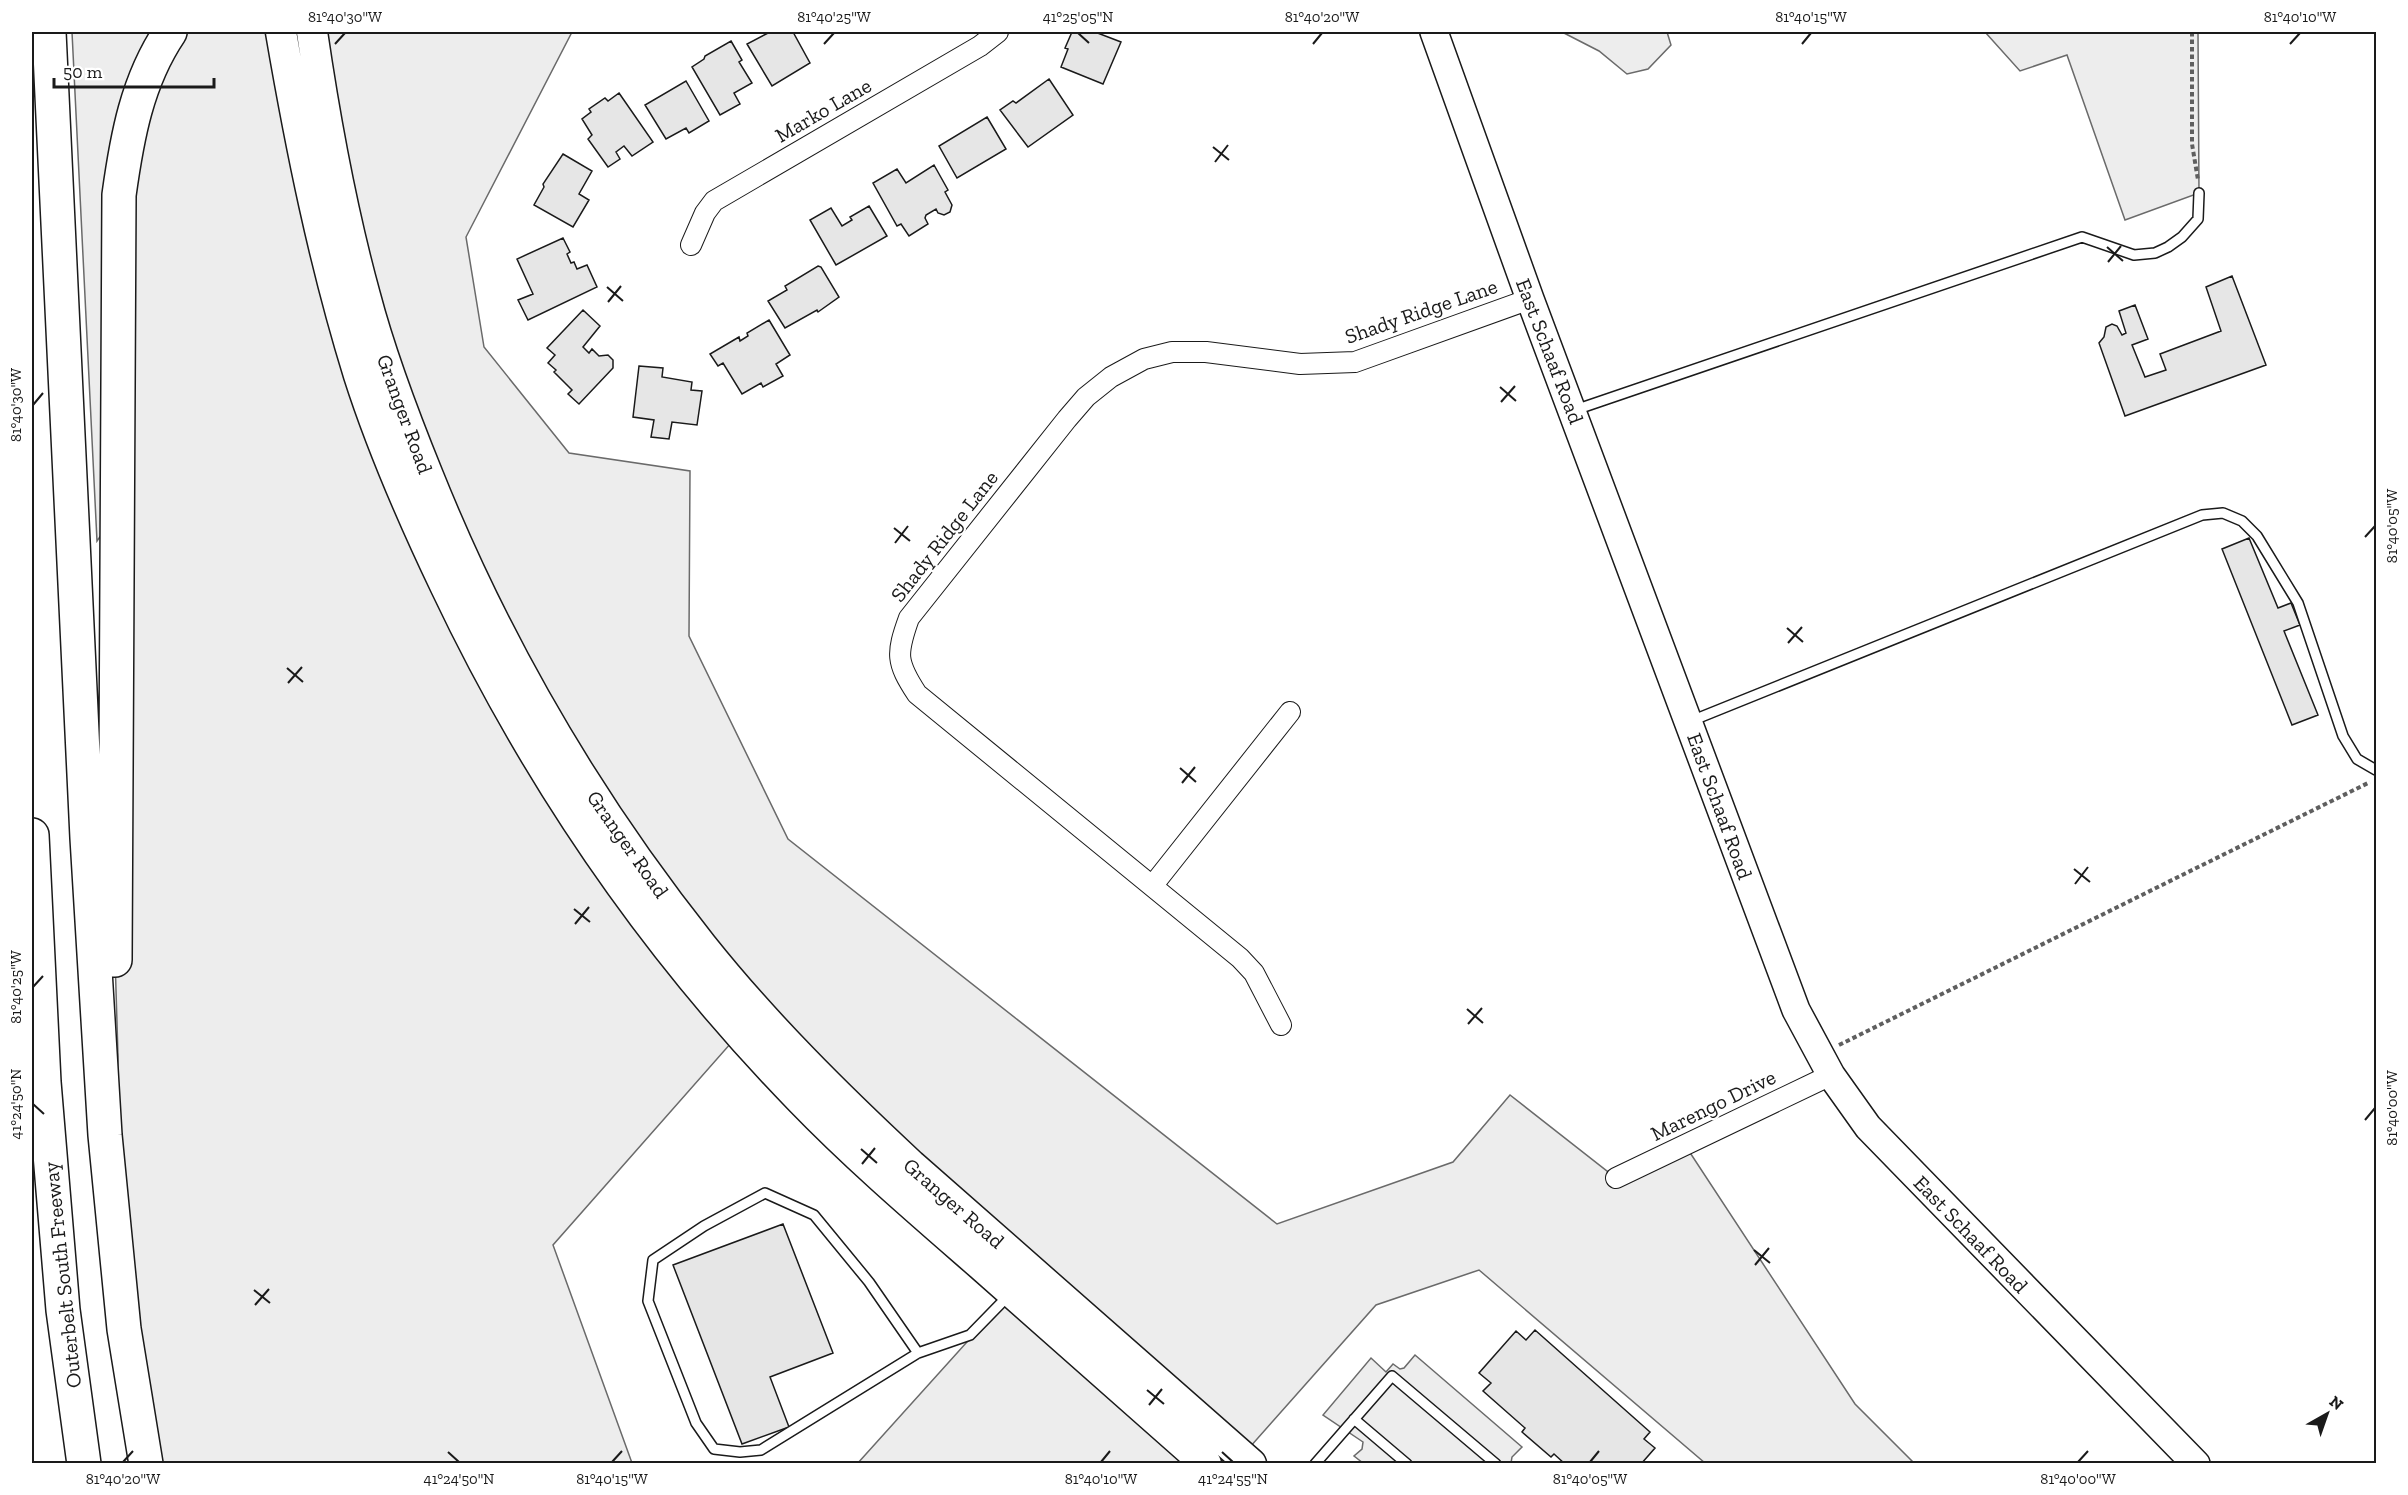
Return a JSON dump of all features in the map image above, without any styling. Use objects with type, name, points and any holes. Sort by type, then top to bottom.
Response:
[{"type":"highway","points":[[49,32],[87,838],[105,1135],[124,1329],[146,1464]]},
{"type":"highway","points":[[113,1231],[118,1056],[115,945],[119,195],[127,139],[139,99],[158,50],[170,32]]},
{"type":"highway","name":"Outerbelt South Freeway","points":[[32,835],[46,1104],[63,1310],[84,1464]]},
{"type":"main road","name":"Granger Road","points":[[281,32],[299,140],[316,219],[361,379],[422,537],[471,641],[561,798],[676,959],[739,1034],[799,1098],[868,1166],[1021,1281],[1251,1464]]},
{"type":"main road","name":"Granger Road","points":[[312,32],[329,148],[365,298],[388,374],[446,521],[513,660],[554,733],[600,807],[703,947],[758,1012],[1021,1281],[1206,1464]]},
{"type":"street","name":"Marko Lane","points":[[691,245],[705,213],[714,201],[980,46],[998,32]]},
{"type":"street","name":"East Schaaf Road","points":[[1434,32],[1530,299],[1796,1010],[1825,1065],[1868,1127],[1902,1164],[2196,1464]]},
{"type":"street","name":"Shady Ridge Lane","points":[[1281,1025],[1254,973],[1240,958],[917,694],[905,676],[898,657],[901,638],[909,618],[1066,418],[1086,397],[1111,377],[1144,359],[1172,352],[1206,352],[1300,364],[1355,362],[1530,299]]},
{"type":"street","points":[[1153,885],[1290,712]]},
{"type":"street","name":"Marengo Drive","points":[[1616,1178],[1825,1065]]},
{"type":"lane","points":[[1573,411],[2082,237],[2134,255],[2155,252],[2168,247],[2182,237],[2198,219],[2199,193]]},
{"type":"lane","points":[[1689,722],[2202,515],[2223,513],[2242,521],[2257,536],[2275,564],[2298,603],[2343,736],[2357,759],[2376,770]]},
{"type":"lane","points":[[918,1353],[869,1282],[814,1215],[765,1193],[704,1226],[653,1260],[648,1301],[696,1423],[714,1449],[740,1452],[761,1450],[918,1353],[970,1335],[1021,1281]]},
{"type":"lane","points":[[1315,1464],[1392,1376],[1496,1464]]},
{"type":"lane","points":[[1354,1419],[1407,1464]]},
{"type":"path","points":[[2192,32],[2192,144],[2199,193]]},
{"type":"path","points":[[1825,1065],[2376,779]]},
{"type":"shaded area","points":[[72,32],[151,32],[129,77],[110,145],[106,173],[107,527],[97,541]]},
{"type":"shaded area","points":[[170,32],[281,32],[361,379],[739,1034],[553,1245],[632,1463],[146,1463],[113,1231],[118,1056],[115,957],[117,251]]},
{"type":"shaded area","points":[[312,32],[572,32],[466,237],[484,347],[569,453],[690,471],[689,636],[788,839],[1277,1224],[1453,1162],[1510,1095],[1616,1178],[1685,1145],[1855,1404],[1914,1463],[1705,1463],[1479,1270],[1376,1305],[1242,1456],[858,1116],[600,807],[413,438]]},
{"type":"shaded area","points":[[1562,32],[1667,32],[1671,45],[1648,69],[1627,74],[1599,51]]},
{"type":"shaded area","points":[[1985,32],[2198,32],[2199,193],[2125,220],[2067,55],[2020,71]]},
{"type":"shaded area","points":[[1012,1292],[1206,1464],[857,1464]]},
{"type":"shaded area","points":[[1415,1355],[1522,1447],[1512,1457],[1511,1463],[1363,1463],[1354,1456],[1362,1449],[1363,1442],[1323,1415],[1371,1358],[1386,1372],[1393,1364],[1400,1369],[1404,1368]]},
{"type":"building","points":[[770,32],[793,32],[810,63],[772,86],[747,44]]},
{"type":"building","points":[[1072,32],[1095,32],[1121,42],[1103,84],[1061,67],[1068,49],[1065,48]]},
{"type":"building","points":[[731,41],[742,60],[739,62],[752,83],[734,93],[740,104],[720,115],[692,67],[705,56]]},
{"type":"building","points":[[1049,79],[1073,115],[1028,147],[1000,110],[1013,101],[1016,103]]},
{"type":"building","points":[[686,81],[709,121],[689,133],[686,128],[666,139],[645,105]]},
{"type":"building","points":[[619,93],[653,142],[632,156],[624,146],[616,152],[620,159],[608,167],[588,139],[592,135],[582,119],[591,112],[589,109],[605,98],[608,101]]},
{"type":"building","points":[[987,117],[1006,149],[957,178],[939,146]]},
{"type":"building","points":[[563,154],[592,171],[579,194],[589,200],[573,227],[534,205],[544,187],[543,184]]},
{"type":"building","points":[[934,165],[948,190],[945,192],[952,205],[950,212],[944,215],[938,213],[936,209],[926,215],[928,224],[909,236],[901,224],[897,226],[873,183],[897,169],[906,183]]},
{"type":"building","points":[[869,206],[887,236],[836,265],[810,220],[831,208],[842,226],[852,220],[850,217]]},
{"type":"building","points":[[563,238],[570,252],[567,254],[571,263],[574,262],[577,269],[587,265],[597,287],[528,320],[518,300],[533,294],[517,259]]},
{"type":"building","points":[[818,266],[821,267],[839,297],[818,312],[817,310],[785,328],[768,301],[787,290],[785,286]]},
{"type":"building","points":[[2232,276],[2266,365],[2125,416],[2099,343],[2104,337],[2106,327],[2112,324],[2117,326],[2122,335],[2126,333],[2119,311],[2135,305],[2148,339],[2132,345],[2145,377],[2166,370],[2160,354],[2221,331],[2206,287]]},
{"type":"building","points":[[583,310],[600,326],[583,347],[589,353],[592,349],[599,356],[608,355],[613,360],[613,368],[579,404],[568,394],[572,390],[548,363],[555,355],[547,348]]},
{"type":"building","points":[[769,320],[790,355],[776,364],[783,376],[763,387],[761,383],[742,394],[723,363],[718,366],[710,354],[739,337],[740,341],[748,336],[747,333]]},
{"type":"building","points":[[639,366],[663,368],[662,377],[692,382],[691,390],[702,391],[697,425],[672,422],[669,439],[651,437],[654,420],[633,417]]},
{"type":"building","points":[[2249,538],[2278,608],[2291,603],[2300,625],[2284,631],[2318,715],[2292,725],[2222,549]]},
{"type":"building","points":[[783,1224],[833,1353],[770,1377],[789,1427],[742,1444],[673,1265]]},
{"type":"building","points":[[1535,1330],[1650,1432],[1644,1439],[1655,1448],[1641,1464],[1565,1464],[1554,1454],[1551,1457],[1522,1432],[1525,1428],[1483,1391],[1491,1383],[1479,1373],[1516,1331],[1526,1340]]}]
